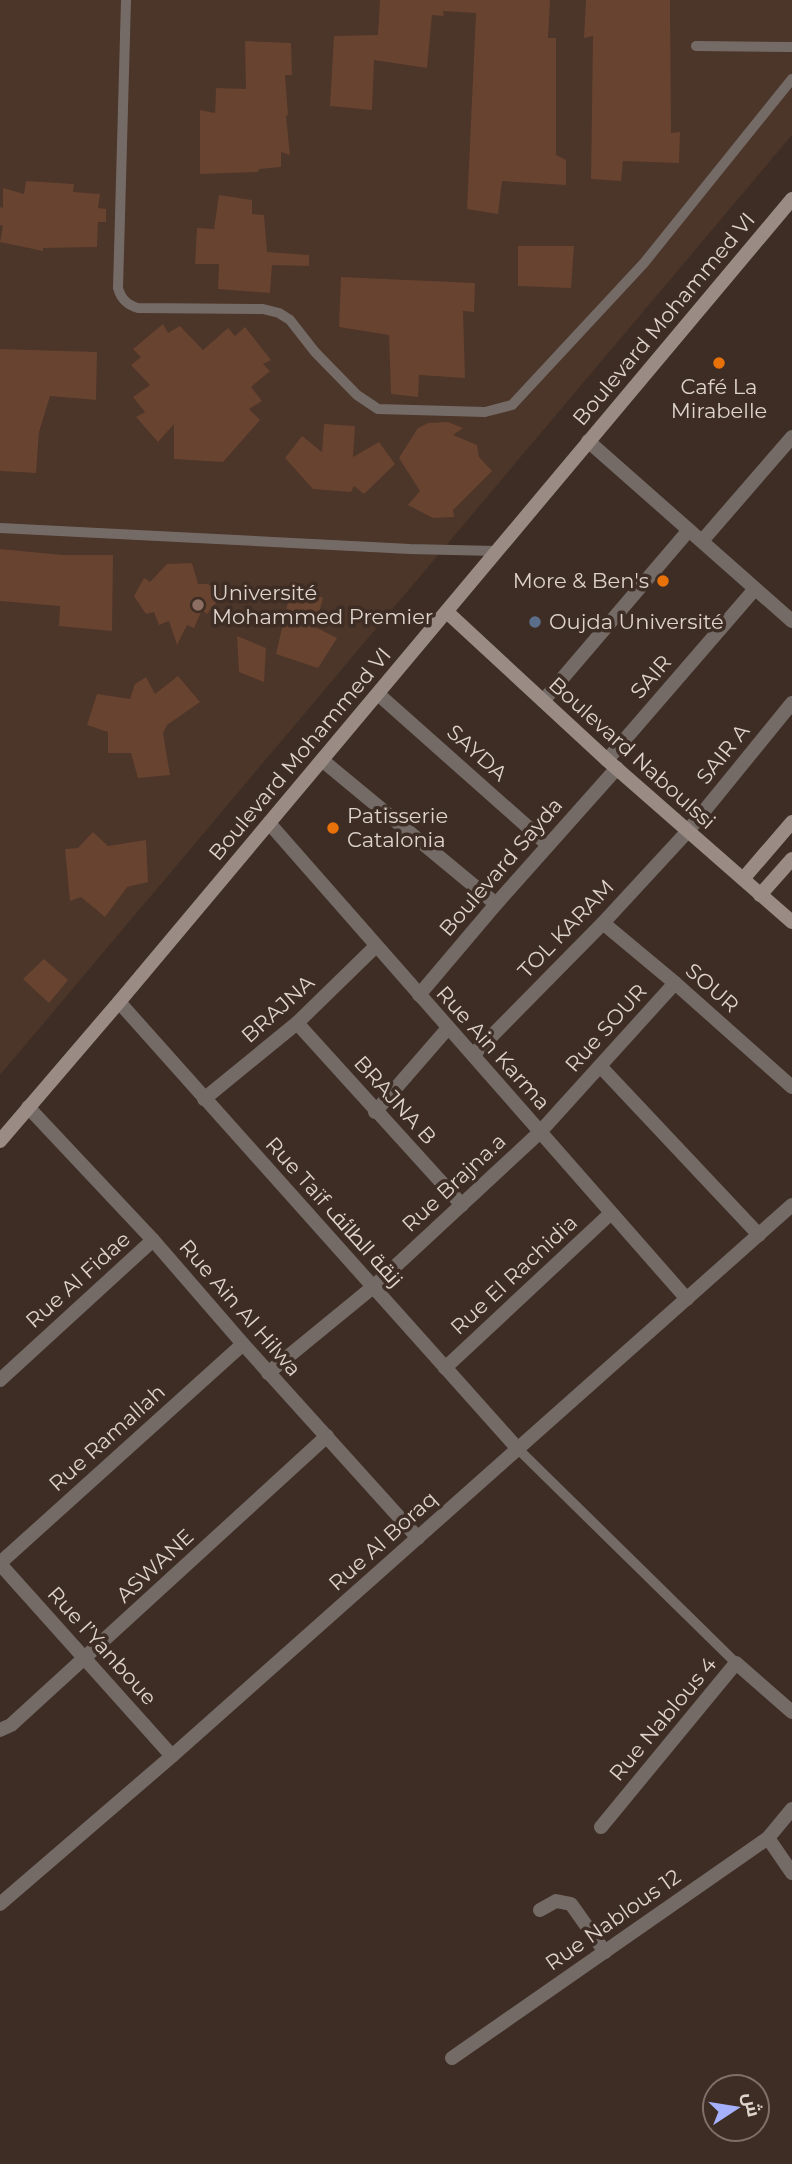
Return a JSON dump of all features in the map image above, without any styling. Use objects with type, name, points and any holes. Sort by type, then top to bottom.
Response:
[{"type":"street","name":"Boulevard Mohammed VI","points":[[0,1141],[792,199]]},
{"type":"street","points":[[702,541],[792,437]]},
{"type":"street","points":[[588,441],[792,621]]},
{"type":"street","points":[[543,701],[689,530]]},
{"type":"street","name":"SAIR","points":[[612,764],[754,590]]},
{"type":"street","name":"Boulevard Naboulssi","points":[[447,612],[687,832],[792,922]]},
{"type":"street","name":"SAYDA","points":[[378,694],[548,845]]},
{"type":"street","name":"SAIR A","points":[[687,832],[792,703]]},
{"type":"street","points":[[322,760],[496,904]]},
{"type":"street","name":"Boulevard Sayda","points":[[419,995],[548,845],[612,764]]},
{"type":"street","points":[[743,879],[792,822]]},
{"type":"street","name":"Rue Ain Karma","points":[[269,823],[687,1299]]},
{"type":"street","name":"TOL KARAM","points":[[474,1054],[603,923],[687,832]]},
{"type":"street","points":[[760,895],[792,859]]},
{"type":"street","name":"SOUR","points":[[603,923],[792,1087]]},
{"type":"street","name":"BRAJNA","points":[[204,1099],[297,1023],[376,946]]},
{"type":"street","name":"Rue SOUR","points":[[540,1132],[675,983]]},
{"type":"street","name":"Rue Taïf زنقة الطائف","points":[[119,1002],[518,1449]]},
{"type":"street","name":"BRAJNA B","points":[[297,1023],[462,1205]]},
{"type":"street","points":[[375,1112],[448,1028]]},
{"type":"street","points":[[600,1066],[759,1235]]},
{"type":"street","name":"Rue Ain Al Hilwa","points":[[28,1107],[153,1240],[268,1373],[418,1538]]},
{"type":"street","name":"Rue Brajna.a","points":[[268,1373],[373,1287],[540,1132]]},
{"type":"street","name":"Rue Al Boraq","points":[[0,1904],[172,1756],[792,1205]]},
{"type":"street","name":"Rue El Rachidia","points":[[445,1368],[611,1213]]},
{"type":"street","name":"Rue Al Fidae","points":[[0,1380],[153,1240]]},
{"type":"street","name":"Rue Ramallah","points":[[0,1563],[243,1344]]},
{"type":"street","name":"ASWANE","points":[[6,1728],[85,1659],[327,1436]]},
{"type":"street","name":"Rue l’Yanboue","points":[[0,1563],[172,1756]]},
{"type":"street","name":"Rue Nablous 4","points":[[601,1826],[736,1663],[792,1712]]},
{"type":"street","name":"Rue Nablous 12","points":[[452,2059],[768,1838],[792,1809]]},
{"type":"street","points":[[768,1838],[792,1873]]},
{"type":"street","points":[[540,1910],[556,1901],[571,1904],[605,1952]]},
{"type":"lane","points":[[125,0],[118,288],[120,295],[130,306],[138,307],[263,309],[279,313],[290,320],[315,352],[358,395],[378,410],[485,412],[512,405],[644,263],[792,79]]},
{"type":"lane","points":[[696,46],[792,47]]},
{"type":"lane","points":[[0,528],[495,551]]},
{"type":"lane","points":[[518,1449],[736,1663]]},
{"type":"shaded area","name":"Université Mohammed Premier","points":[[0,0],[792,0],[792,135],[0,1075]]},
{"type":"building","points":[[380,0],[550,0],[548,38],[556,38],[556,155],[566,160],[566,185],[502,181],[498,214],[467,209],[476,13],[443,11],[444,16],[432,15],[427,68],[374,60],[372,110],[330,106],[334,36],[378,35]]},
{"type":"building","points":[[586,0],[670,0],[671,133],[680,132],[679,163],[623,161],[621,181],[591,179],[593,36],[584,38]]},
{"type":"building","points":[[245,41],[291,43],[292,75],[285,75],[290,155],[281,152],[281,167],[259,169],[258,172],[200,174],[200,110],[215,113],[216,88],[246,89]]},
{"type":"building","points":[[26,181],[74,184],[73,192],[100,194],[98,208],[106,209],[106,222],[98,222],[97,247],[43,248],[43,251],[0,242],[3,226],[0,225],[0,207],[3,208],[3,188],[24,194]]},
{"type":"building","points":[[219,195],[252,200],[252,214],[264,215],[267,252],[309,255],[309,266],[272,265],[270,293],[218,289],[219,264],[195,264],[197,228],[214,229]]},
{"type":"building","points":[[518,246],[574,246],[571,288],[518,286]]},
{"type":"building","points":[[341,277],[475,283],[474,312],[463,311],[465,378],[419,375],[418,397],[391,394],[389,335],[339,327]]},
{"type":"building","points":[[163,324],[168,333],[180,326],[203,350],[228,328],[235,336],[245,327],[271,360],[263,364],[270,371],[251,387],[262,401],[249,409],[260,420],[223,462],[174,459],[174,424],[158,442],[136,417],[145,412],[133,397],[150,385],[131,365],[141,357],[133,349]]},
{"type":"building","points":[[0,349],[97,352],[96,400],[50,396],[39,432],[36,473],[0,471]]},
{"type":"building","points":[[448,422],[463,428],[453,435],[477,445],[479,457],[492,471],[453,510],[454,517],[433,518],[408,505],[420,491],[399,458],[418,428],[428,423]]},
{"type":"building","points":[[324,424],[355,426],[353,457],[379,442],[395,464],[364,494],[354,486],[351,492],[313,489],[285,458],[302,436],[322,452]]},
{"type":"building","points":[[0,549],[63,555],[113,555],[112,631],[59,626],[60,606],[0,601]]},
{"type":"building","points":[[192,563],[198,584],[208,584],[222,595],[207,614],[202,610],[194,628],[187,625],[177,645],[169,621],[159,625],[154,612],[146,614],[134,596],[144,578],[150,582],[167,564]]},
{"type":"building","points":[[293,581],[323,598],[315,627],[337,638],[318,668],[276,654]]},
{"type":"building","points":[[237,636],[266,648],[264,682],[239,672]]},
{"type":"building","points":[[178,676],[200,702],[167,725],[163,733],[170,775],[138,778],[131,753],[108,753],[108,732],[87,725],[97,694],[130,699],[135,684],[146,677],[155,694]]},
{"type":"building","points":[[93,832],[108,846],[146,840],[148,882],[127,887],[105,917],[81,897],[70,901],[65,849],[78,848]]},
{"type":"building","points":[[44,959],[68,980],[49,1003],[23,979]]},
{"type":"place","name":"Café La Mirabelle","points":[[719,363]]},
{"type":"place","name":"More & Ben's","points":[[663,581]]},
{"type":"place","name":"Université Mohammed Premier","points":[[198,605]]},
{"type":"place","name":"Oujda Université","points":[[535,622]]},
{"type":"place","name":"Patisserie Catalonia","points":[[333,828]]}]
